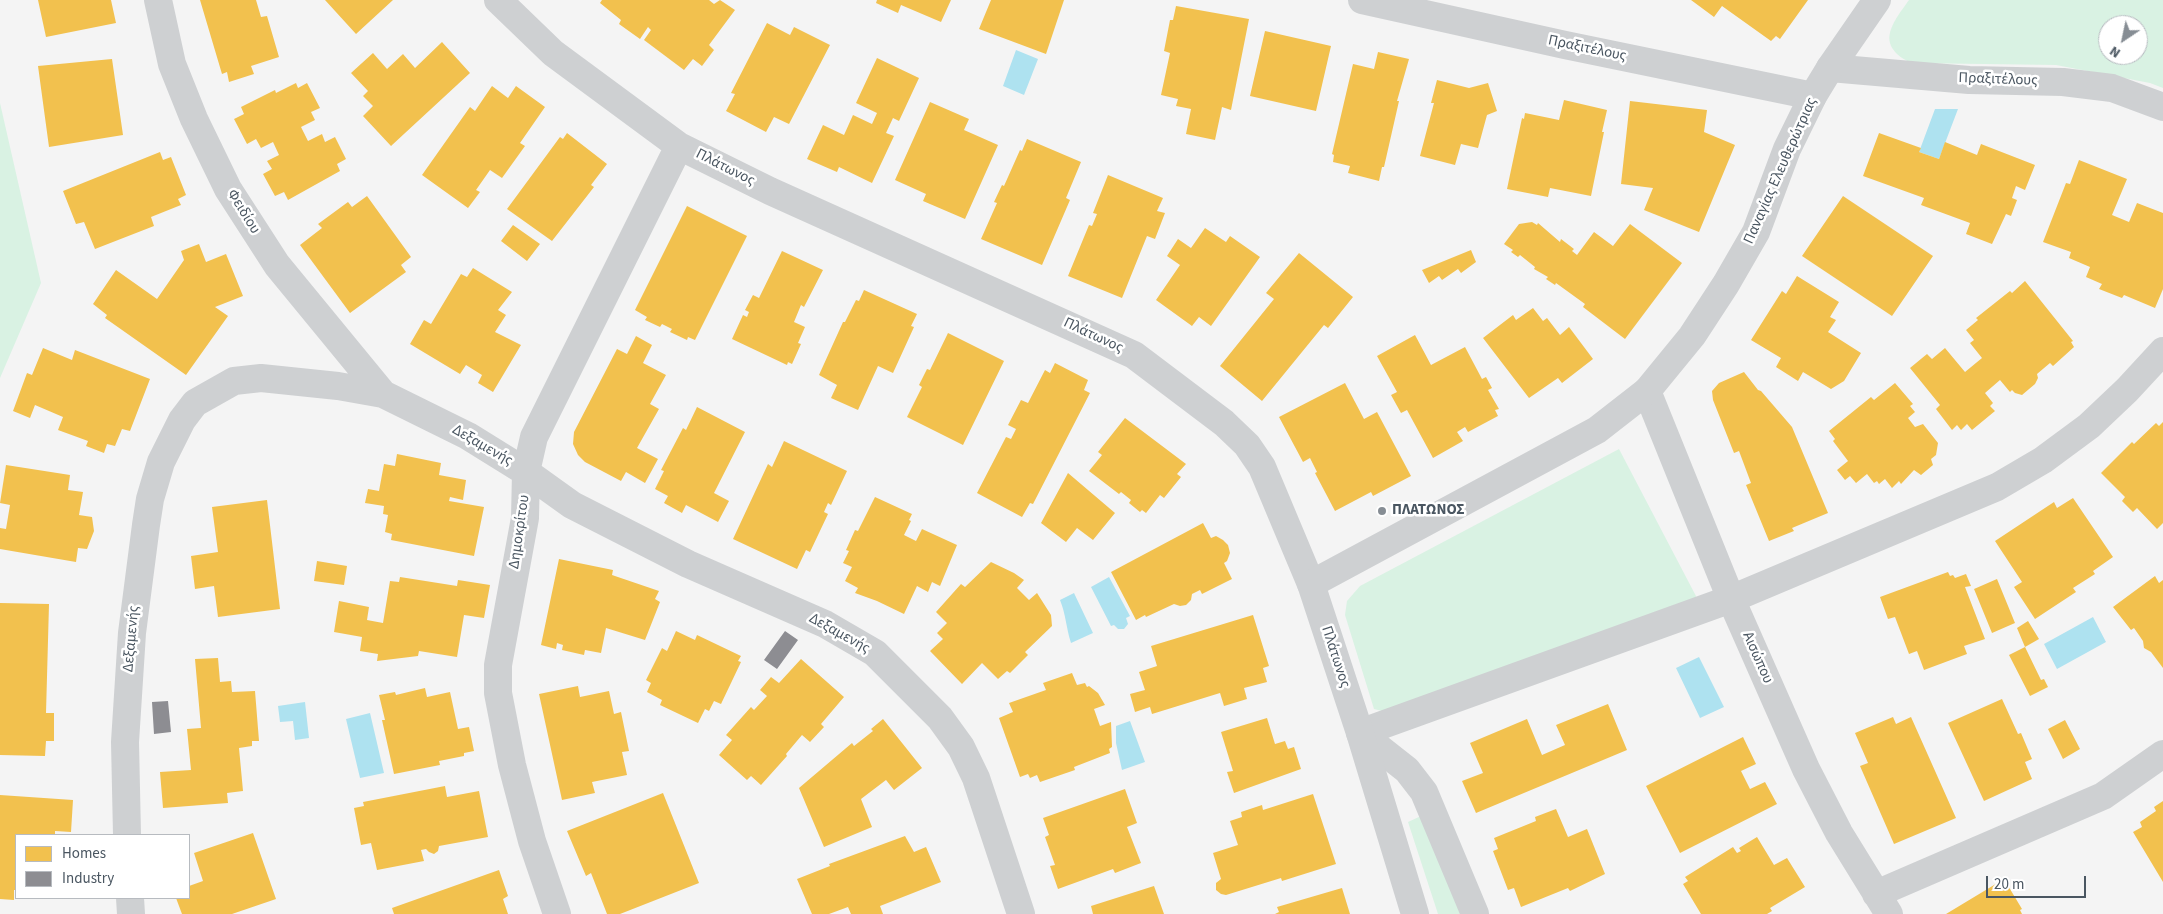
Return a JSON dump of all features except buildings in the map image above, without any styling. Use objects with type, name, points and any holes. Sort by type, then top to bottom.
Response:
[{"type":"street","name":"Φειδίου","points":[[158,0],[172,64],[194,120],[228,189],[277,265],[383,394]]},
{"type":"street","name":"Πλάτωνος","points":[[498,0],[553,53],[679,146],[770,191],[1134,355],[1224,423],[1247,445],[1262,467],[1311,584],[1360,733],[1415,914]]},
{"type":"street","name":"Πραξιτέλους","points":[[1362,0],[1565,45],[1813,96]]},
{"type":"street","name":"Παναγίας Ελευθερώτριας","points":[[1311,584],[1597,430],[1648,390],[1692,336],[1726,284],[1756,232],[1787,149],[1813,96],[1830,68],[1878,0]]},
{"type":"street","name":"Πραξιτέλους","points":[[1830,68],[1969,80],[2063,82],[2112,88],[2163,107]]},
{"type":"street","name":"Δημοκρίτου","points":[[557,914],[532,841],[512,765],[498,693],[498,665],[503,632],[525,518],[526,472],[534,437],[679,146]]},
{"type":"street","points":[[1360,733],[1731,599],[1997,487],[2043,460],[2088,426],[2127,390],[2163,351]]},
{"type":"street","name":"Δεξαμενής","points":[[127,834],[125,742],[130,650],[150,499],[161,462],[182,420],[195,403],[234,381],[261,378],[338,386],[383,394],[468,436],[526,472],[572,505],[688,564],[825,624],[875,653],[940,718],[961,747],[976,778],[1021,914]]},
{"type":"street","name":"Αισώπου","points":[[1648,390],[1731,599],[1806,769],[1839,833],[1882,904]]},
{"type":"street","points":[[1360,733],[1407,770],[1424,792],[1476,914]]},
{"type":"street","points":[[1882,904],[2103,796],[2163,754]]},
{"type":"street","points":[[130,899],[131,914]]},
{"type":"green space","points":[[1909,0],[2163,0],[2163,88],[2150,83],[2056,65],[1911,63],[1893,49],[1890,42],[1892,26]]},
{"type":"green space","points":[[0,103],[41,283],[0,378]]},
{"type":"green space","points":[[1619,449],[1697,598],[1382,711],[1374,709],[1345,615],[1347,601],[1360,586]]},
{"type":"green space","points":[[1421,816],[1462,914],[1438,914],[1408,822]]},
{"type":"water","points":[[1016,50],[1038,59],[1024,95],[1003,86]]},
{"type":"water","points":[[1935,109],[1958,109],[1939,159],[1919,152]]},
{"type":"water","points":[[1109,577],[1130,616],[1126,618],[1128,624],[1124,629],[1118,629],[1114,625],[1111,626],[1091,587]]},
{"type":"water","points":[[1074,593],[1093,633],[1071,643],[1060,600]]},
{"type":"water","points":[[2093,617],[2106,642],[2057,669],[2044,644]]},
{"type":"water","points":[[1699,657],[1724,707],[1700,718],[1676,668]]},
{"type":"water","points":[[305,702],[309,738],[295,740],[293,721],[280,722],[278,706]]},
{"type":"water","points":[[370,713],[384,773],[360,778],[346,719]]},
{"type":"water","points":[[1130,721],[1145,762],[1122,770],[1116,743],[1116,726]]},
{"type":"place","name":"ΠΛΑΤΩΝΟΣ","points":[[1382,511]]}]
